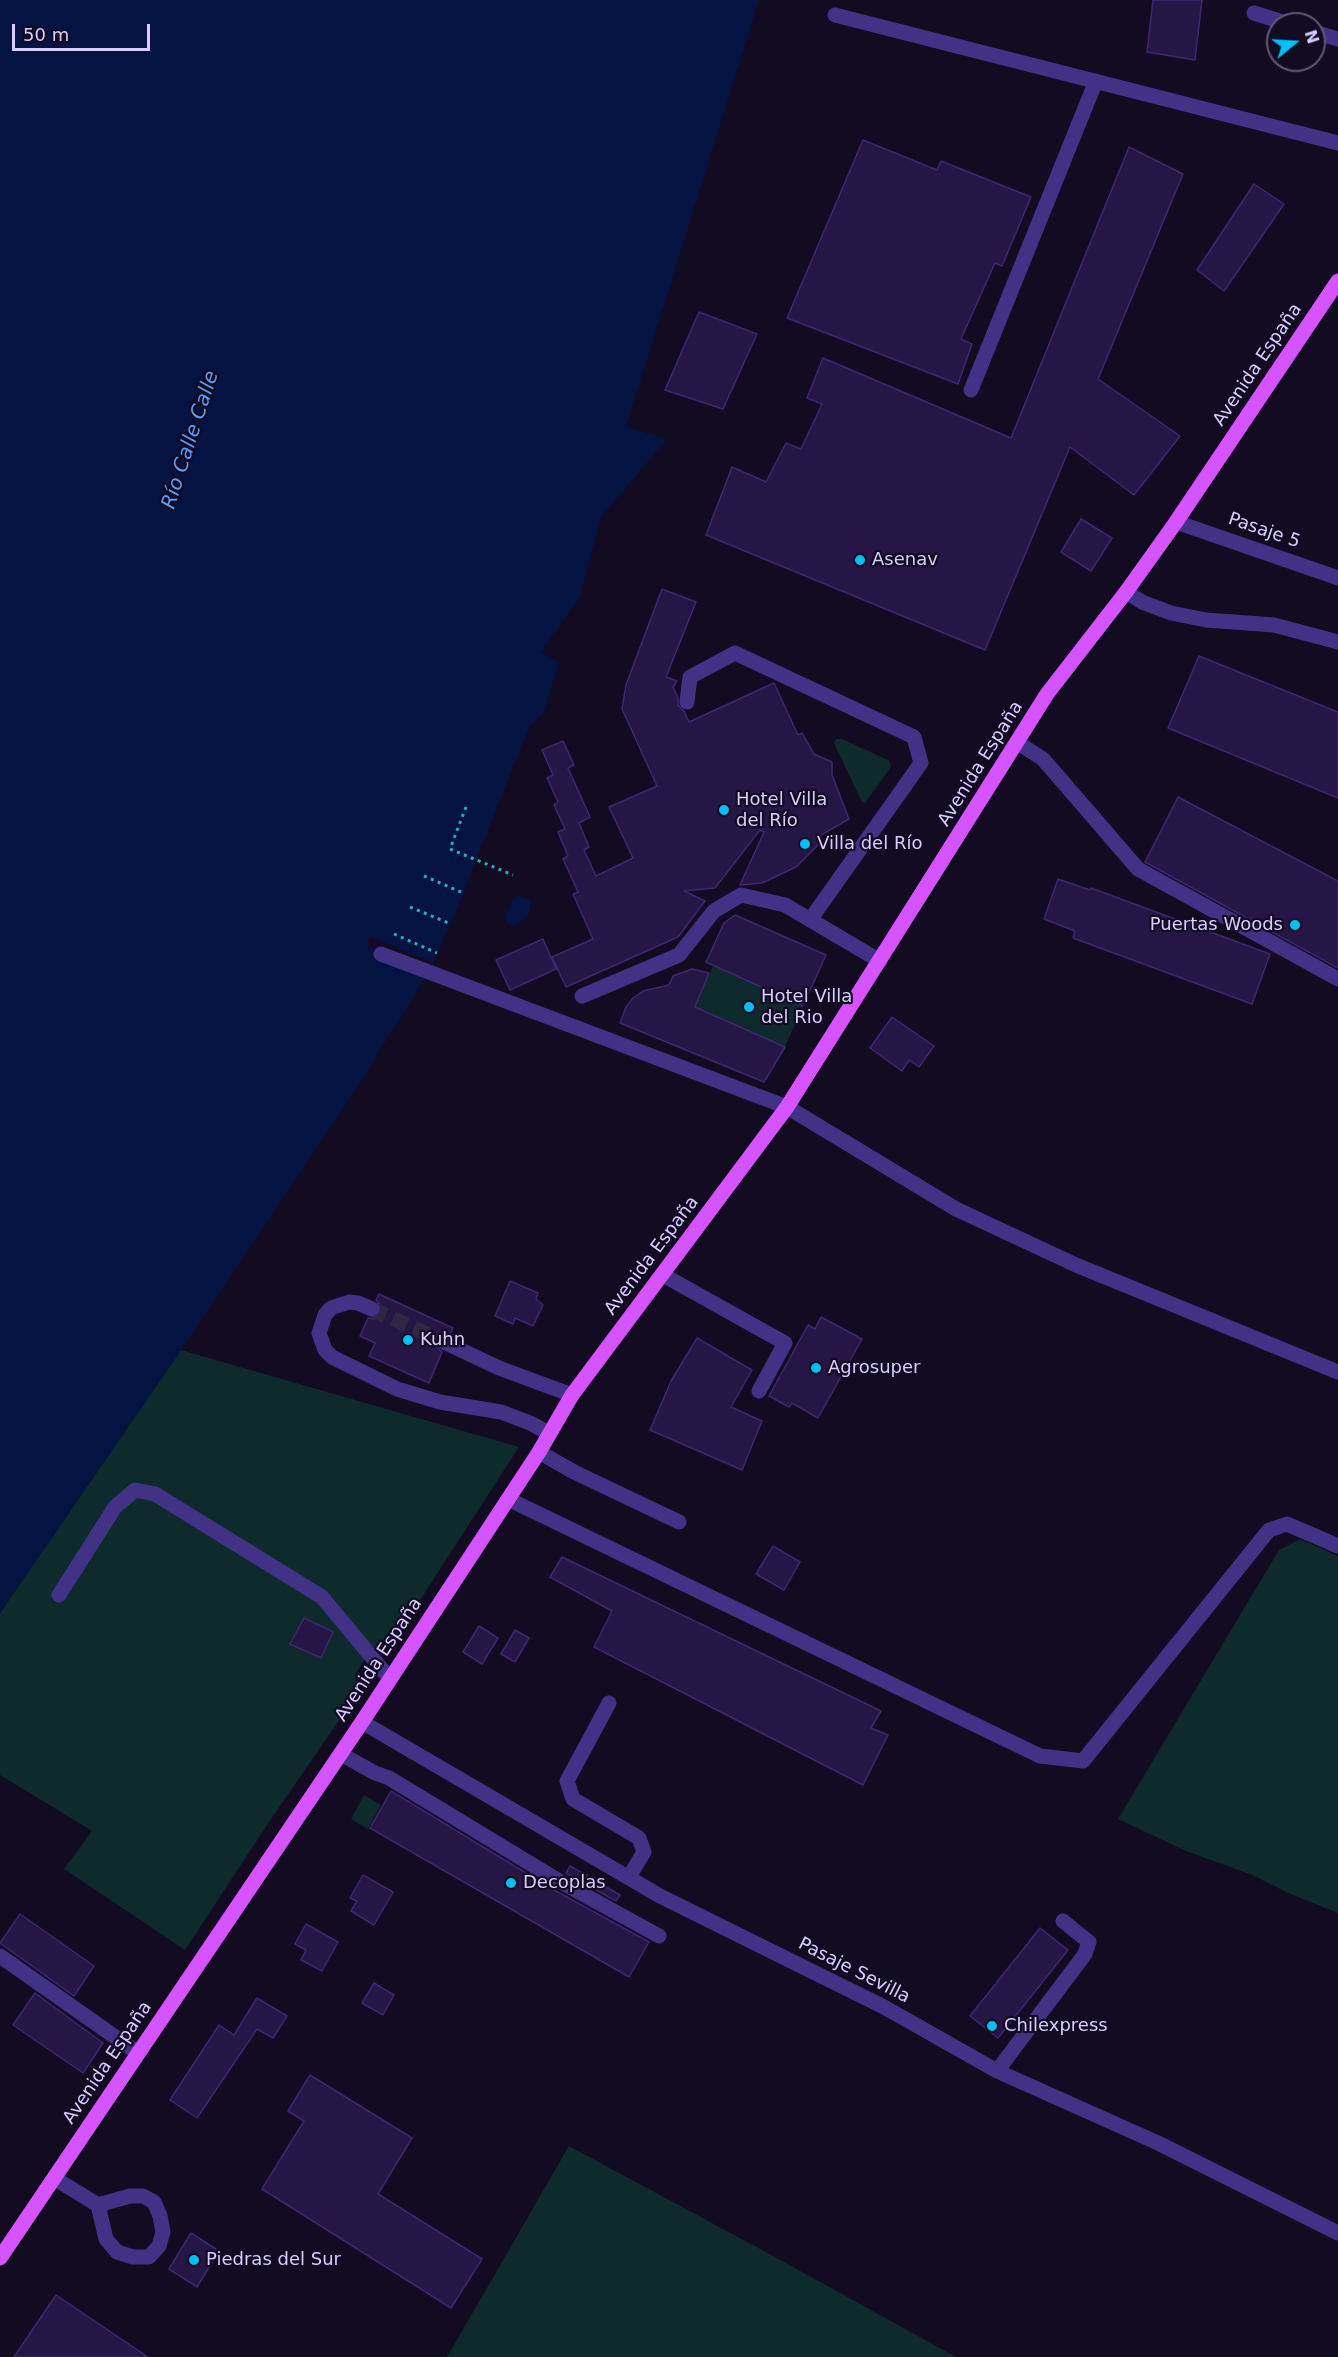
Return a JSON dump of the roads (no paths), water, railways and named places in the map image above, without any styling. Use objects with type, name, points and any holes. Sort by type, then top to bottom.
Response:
[{"type":"main road","name":"Avenida España","points":[[0,2258],[341,1754],[539,1452],[572,1395],[787,1107],[1047,694],[1126,592],[1176,522],[1338,281]]},
{"type":"street","points":[[1254,13],[1266,17]]},
{"type":"street","points":[[835,15],[1338,143]]},
{"type":"street","points":[[971,390],[1096,81]]},
{"type":"street","name":"Pasaje 5","points":[[1176,522],[1338,578]]},
{"type":"street","points":[[1126,592],[1142,602],[1171,613],[1206,620],[1274,626],[1338,642]]},
{"type":"street","points":[[687,702],[690,677],[735,653],[914,737],[921,763],[810,920]]},
{"type":"street","points":[[1018,743],[1043,759],[1138,869],[1338,979]]},
{"type":"street","points":[[582,996],[679,955],[714,911],[741,895],[785,905],[880,961]]},
{"type":"street","points":[[381,954],[787,1107],[956,1209],[1076,1265],[1338,1372]]},
{"type":"street","points":[[663,1275],[785,1343],[759,1391]]},
{"type":"street","points":[[372,1309],[349,1302],[331,1308],[325,1315],[319,1333],[325,1350],[332,1357],[397,1389],[440,1402],[501,1413],[523,1420],[549,1433]]},
{"type":"street","points":[[446,1343],[499,1368],[572,1395]]},
{"type":"street","points":[[539,1452],[574,1472],[679,1522]]},
{"type":"street","points":[[59,1595],[115,1508],[135,1490],[155,1494],[322,1597],[390,1679]]},
{"type":"street","points":[[508,1499],[1040,1756],[1083,1761],[1269,1530],[1287,1524],[1338,1546]]},
{"type":"street","points":[[609,1703],[567,1781],[573,1799],[639,1838],[644,1852],[629,1877]]},
{"type":"street","name":"Pasaje Sevilla","points":[[362,1722],[660,1896],[884,2007],[997,2071],[1158,2143],[1338,2233]]},
{"type":"street","points":[[341,1754],[389,1778],[559,1881],[659,1936]]},
{"type":"street","points":[[997,2071],[1085,1954],[1089,1942],[1063,1921]]},
{"type":"street","points":[[0,1956],[138,2053]]},
{"type":"street","points":[[54,2178],[98,2205],[106,2238],[117,2252],[133,2257],[149,2257],[159,2246],[164,2232],[153,2202],[143,2196],[130,2196],[98,2205]]},
{"type":"water","name":"Río Calle Calle","points":[[0,0],[759,0],[626,427],[667,439],[601,517],[580,596],[541,652],[559,662],[544,712],[529,727],[451,924],[433,963],[435,970],[429,972],[358,1086],[181,1350],[0,1613]]},
{"type":"water","points":[[518,895],[531,901],[529,913],[527,919],[511,925],[506,923],[505,917],[513,899]]},
{"type":"tunnel","points":[[372,1309],[446,1343]]},
{"type":"place","name":"Asenav","points":[[860,560]]},
{"type":"place","name":"Hotel Villa del Río","points":[[724,810]]},
{"type":"place","name":"Villa del Río","points":[[805,844]]},
{"type":"place","name":"Puertas Woods","points":[[1295,925]]},
{"type":"place","name":"Hotel Villa del Rio","points":[[749,1007]]},
{"type":"place","name":"Kuhn","points":[[408,1340]]},
{"type":"place","name":"Agrosuper","points":[[816,1368]]},
{"type":"place","name":"Decoplas","points":[[511,1883]]},
{"type":"place","name":"Chilexpress","points":[[992,2026]]},
{"type":"place","name":"Piedras del Sur","points":[[194,2260]]}]
